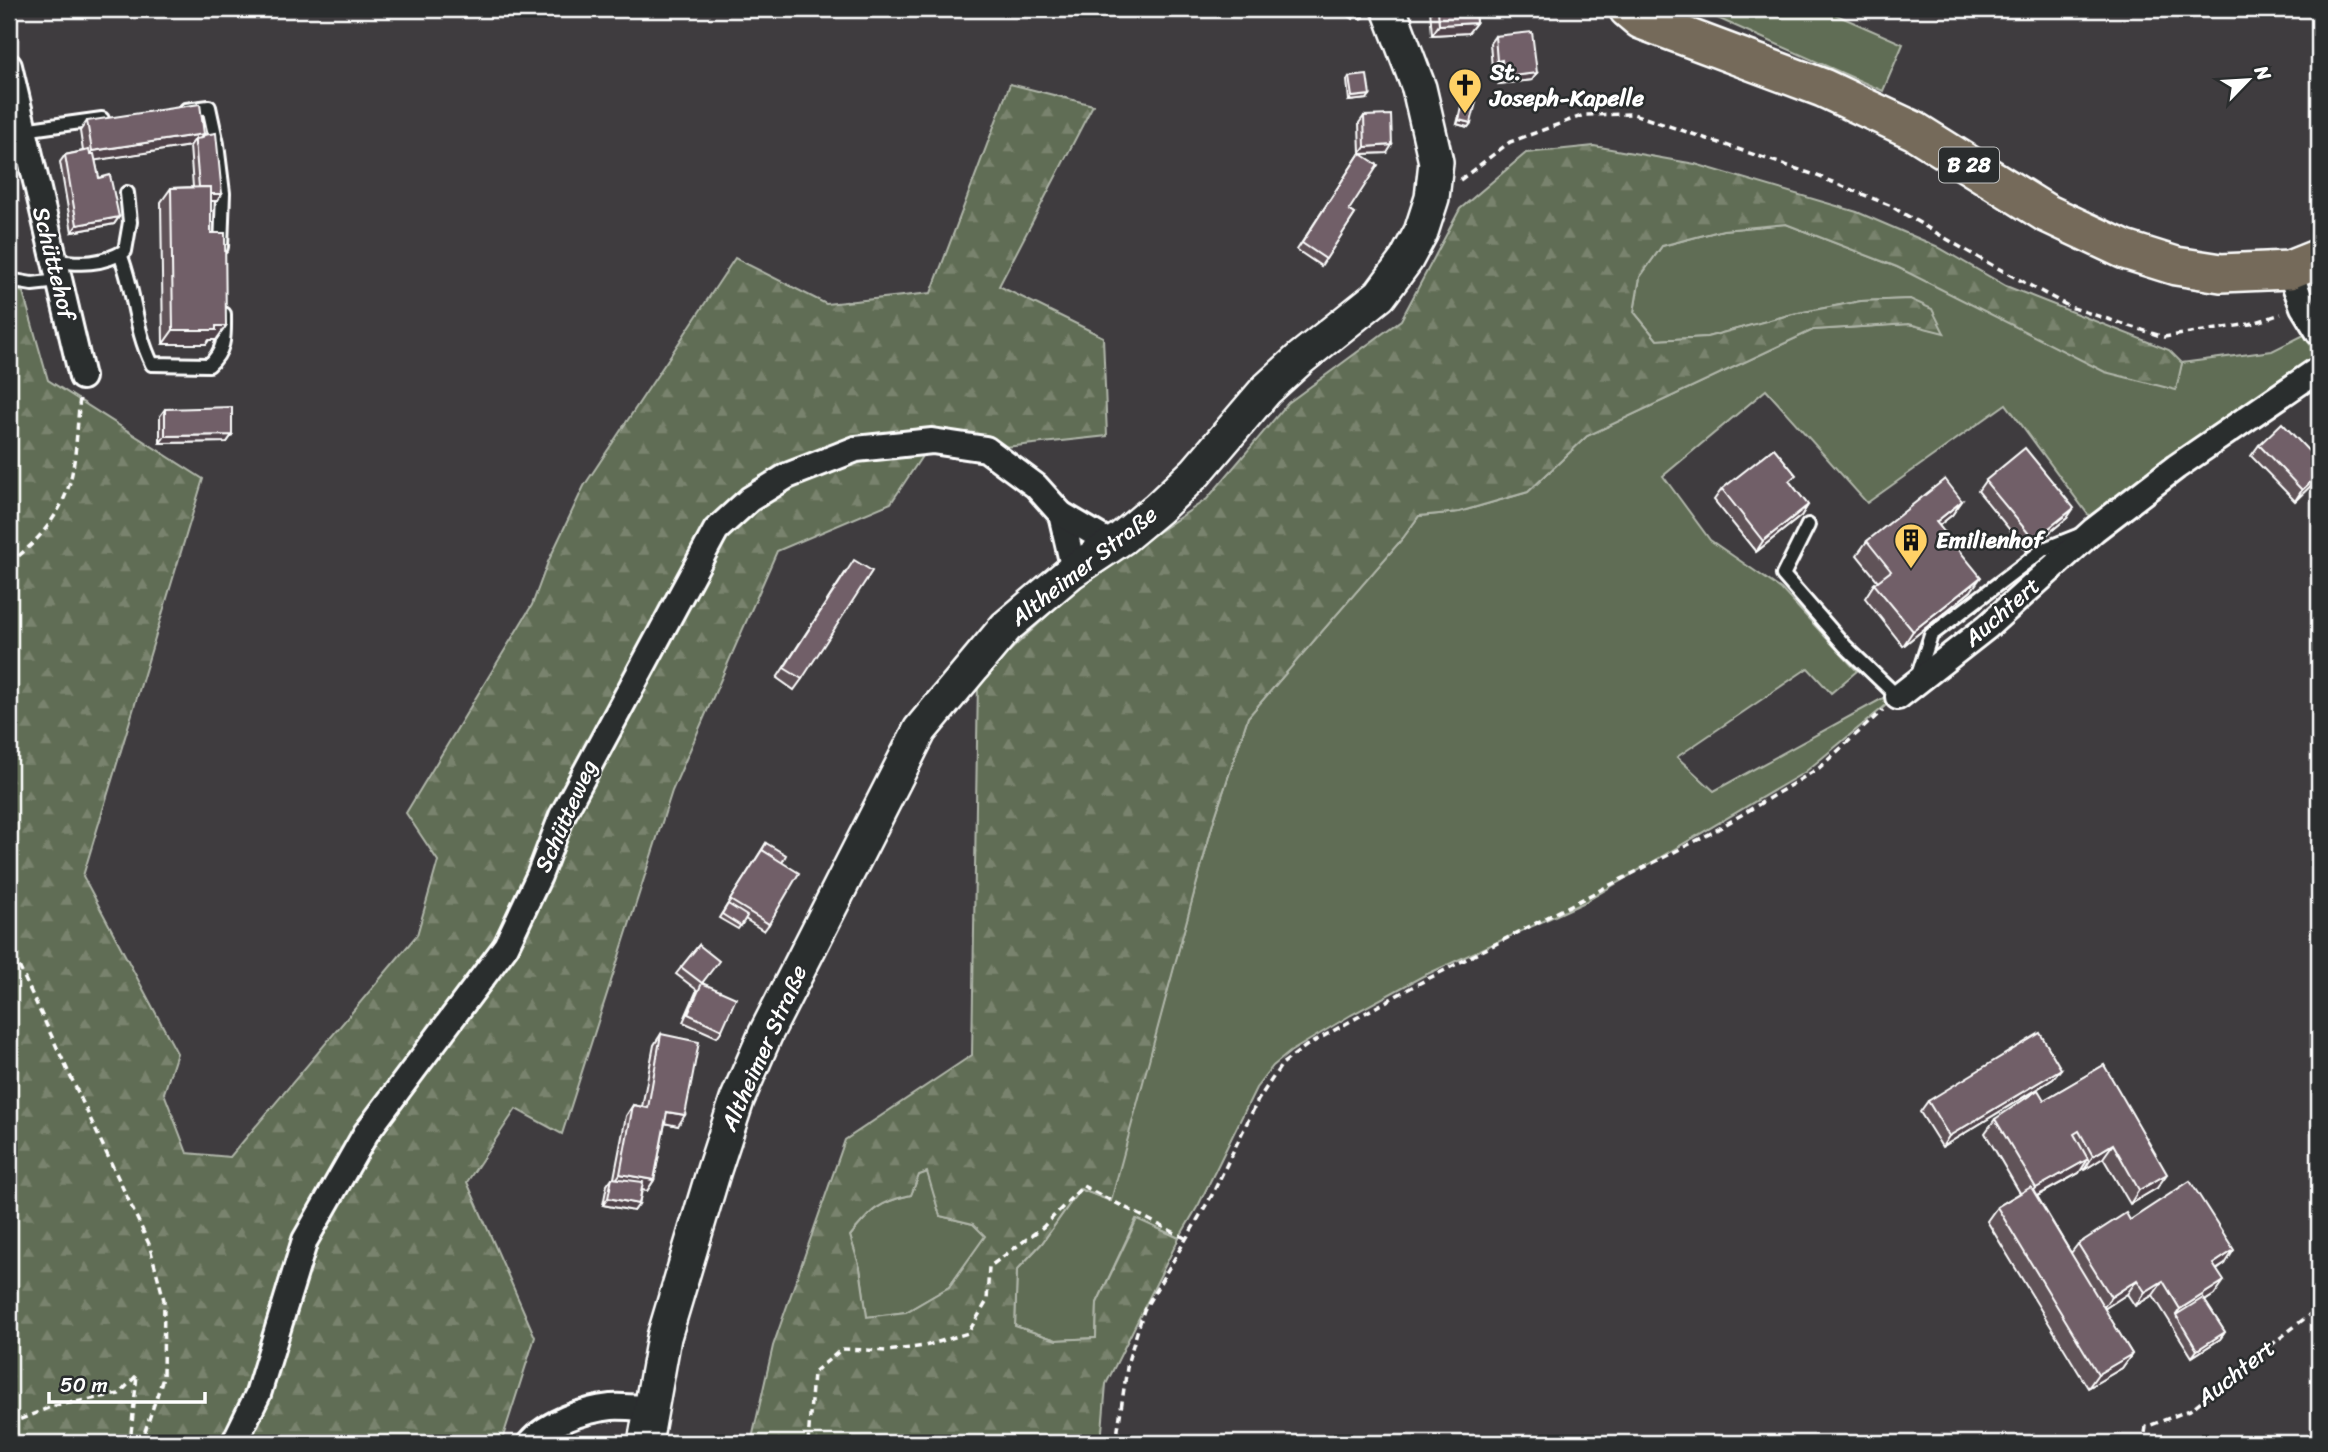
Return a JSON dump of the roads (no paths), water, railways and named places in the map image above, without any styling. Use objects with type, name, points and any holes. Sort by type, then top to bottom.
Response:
[{"type":"main road","name":"B 28","points":[[1628,9],[1641,20],[1823,88],[1915,131],[2046,213],[2125,250],[2176,266],[2221,273],[2304,264]]},
{"type":"street","name":"Altheimer Straße","points":[[645,1443],[664,1337],[713,1170],[737,1100],[766,1033],[920,730],[1006,627],[1074,570],[1158,508],[1196,472],[1266,390],[1301,358],[1380,295],[1406,260],[1421,232],[1432,198],[1436,162],[1429,123],[1410,59],[1388,10]]},
{"type":"street","name":"Schüttehof","points":[[9,66],[22,131],[82,377]]},
{"type":"street","points":[[2304,264],[2303,307],[2319,333]]},
{"type":"street","name":"Auchtert","points":[[1907,689],[1987,627],[2094,530],[2176,467],[2319,369]]},
{"type":"street","name":"Schütteweg","points":[[234,1443],[258,1394],[305,1240],[366,1133],[506,946],[539,876],[562,816],[716,530],[750,499],[787,476],[856,449],[932,441],[986,449],[1036,485],[1060,514],[1112,544]]},
{"type":"street","name":"Schütteweg","points":[[1060,514],[1074,570]]},
{"type":"street","points":[[530,1443],[567,1418],[613,1407],[650,1409]]},
{"type":"lane","points":[[169,111],[209,107],[223,193],[222,262]]},
{"type":"lane","points":[[22,131],[117,117]]},
{"type":"lane","points":[[9,280],[32,284],[56,271],[112,259],[125,251],[130,222],[127,193]]},
{"type":"lane","points":[[120,254],[127,272],[142,343],[152,364],[209,365],[219,356],[224,338],[223,296]]},
{"type":"lane","points":[[1808,525],[1783,575],[1845,646],[1907,689]]},
{"type":"place","name":"St. Joseph-Kapelle","points":[[1465,115]]},
{"type":"place","name":"Emilienhof","points":[[1911,570]]}]
